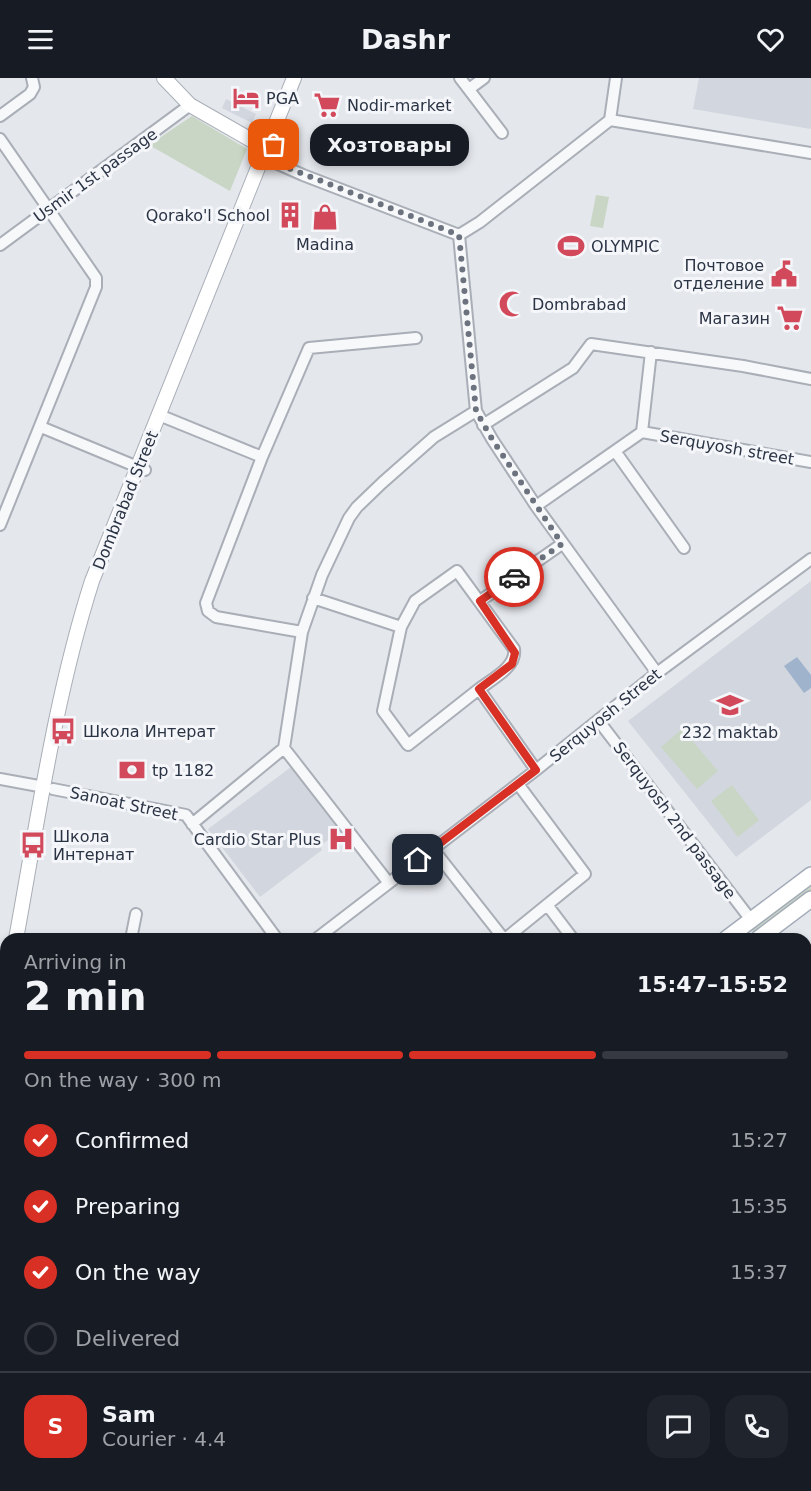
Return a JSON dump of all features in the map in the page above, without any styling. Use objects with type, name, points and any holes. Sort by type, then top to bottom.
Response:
[{"type":"main road","points":[[164,78],[190,105],[270,155]]},
{"type":"main road","name":"Dombrabad Street","points":[[270,155],[294,78]]},
{"type":"main road","name":"Dombrabad Street","points":[[17,933],[84,628],[141,468],[301,78]]},
{"type":"main road","name":"Dombrabad Street","points":[[26,933],[48,788]]},
{"type":"main road","points":[[740,933],[751,920],[811,875]]},
{"type":"main road","points":[[766,933],[811,899]]},
{"type":"street","points":[[0,116],[30,94],[34,87],[32,78]]},
{"type":"street","points":[[460,78],[502,133]]},
{"type":"street","points":[[468,89],[484,78]]},
{"type":"street","points":[[459,235],[480,222],[610,120],[616,78]]},
{"type":"street","name":"Usmir 1st passage","points":[[0,245],[190,105]]},
{"type":"street","points":[[610,120],[811,153]]},
{"type":"street","points":[[0,139],[96,278],[96,287],[0,525]]},
{"type":"street","points":[[270,155],[459,235]]},
{"type":"street","points":[[459,235],[476,411],[562,544],[657,673]]},
{"type":"street","points":[[302,632],[216,617],[206,607],[262,457],[309,348],[416,338]]},
{"type":"street","points":[[483,425],[573,368],[591,344],[811,379]]},
{"type":"street","points":[[536,506],[642,432],[651,352]]},
{"type":"street","points":[[274,933],[192,824],[284,748],[302,632],[330,556],[357,507],[434,437],[476,411]]},
{"type":"street","points":[[163,417],[262,457]]},
{"type":"street","points":[[41,428],[141,468]]},
{"type":"street","name":"Serquyosh street","points":[[642,432],[811,462]]},
{"type":"street","points":[[615,451],[684,548]]},
{"type":"street","points":[[480,601],[562,544]]},
{"type":"street","name":"Serquyosh Street","points":[[324,933],[536,770],[657,673],[811,559]]},
{"type":"street","points":[[457,571],[480,601],[515,653],[512,664],[408,745],[383,711],[401,627],[415,601],[457,571]]},
{"type":"street","points":[[313,598],[401,627]]},
{"type":"street","points":[[479,689],[536,770]]},
{"type":"street","name":"Serquyosh 2nd passage","points":[[598,720],[751,920]]},
{"type":"street","points":[[284,748],[388,882]]},
{"type":"street","name":"Sanoat Street","points":[[0,779],[186,815],[192,824]]},
{"type":"street","points":[[512,933],[585,874],[518,784]]},
{"type":"street","points":[[433,849],[499,933]]},
{"type":"street","points":[[548,906],[568,933]]},
{"type":"street","points":[[132,933],[136,914]]},
{"type":"shaded area","points":[[699,78],[811,78],[811,129],[693,109]]},
{"type":"shaded area","points":[[226,99],[256,114],[252,123],[222,108]]},
{"type":"shaded area","name":"232 maktab","points":[[811,581],[811,800],[736,857],[628,721]]},
{"type":"shaded area","points":[[291,767],[340,831],[320,846],[322,850],[260,897],[208,829]]},
{"type":"green space","points":[[192,116],[247,149],[230,191],[149,145]]},
{"type":"green space","points":[[596,195],[609,197],[603,228],[590,226]]},
{"type":"green space","points":[[682,729],[718,771],[697,789],[661,747]]},
{"type":"green space","points":[[732,785],[759,820],[738,837],[711,801]]},
{"type":"green space","points":[[811,885],[811,893],[756,933],[753,933],[752,928]]},
{"type":"water","points":[[797,657],[811,675],[811,688],[804,693],[784,666]]},
{"type":"way so far","points":[[274,145],[265,148],[278,164],[459,235],[476,411],[562,544],[514,577]]},
{"type":"place","name":"PGA","points":[[246,98]]},
{"type":"place","name":"Nodir-market","points":[[327,105]]},
{"type":"place","name":"Хозтовары","points":[[274,145]]},
{"type":"place","name":"Qorako'l School","points":[[290,215]]},
{"type":"place","name":"Madina","points":[[325,217]]},
{"type":"place","name":"OLYMPIC","points":[[571,246]]},
{"type":"place","name":"Почтовое отделение","points":[[784,274]]},
{"type":"place","name":"Dombrabad","points":[[512,304]]},
{"type":"place","name":"Магазин","points":[[790,318]]},
{"type":"place","name":"232 maktab","points":[[730,705]]},
{"type":"place","name":"Школа Интерат","points":[[63,731]]},
{"type":"place","name":"tp 1182","points":[[132,770]]},
{"type":"place","name":"Cardio Star Plus","points":[[341,839]]},
{"type":"place","name":"Школа Интернат","points":[[33,845]]},
{"type":"route","points":[[418,860],[536,770],[479,689],[512,664],[515,653],[480,601],[514,577]]}]
